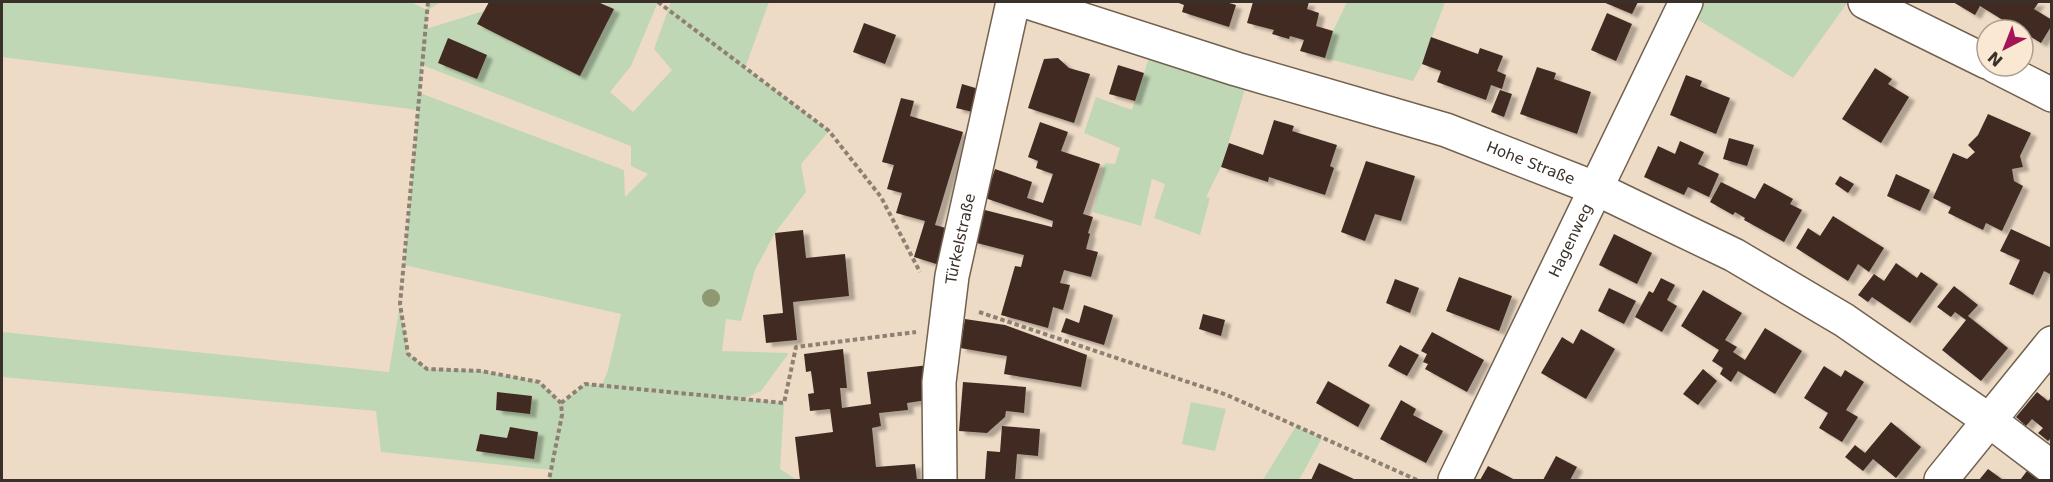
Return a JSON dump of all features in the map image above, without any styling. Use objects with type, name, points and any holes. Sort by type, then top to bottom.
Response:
[{"type":"street","name":"Türkelstraße","points":[[940,480],[939,382],[952,276],[1013,2]]},
{"type":"street","name":"Hohe Straße","points":[[1028,2],[1236,69],[1446,130],[1597,189],[1734,255],[1844,320],[1990,421],[2052,468]]},
{"type":"street","name":"Hagenweg","points":[[1455,480],[1686,2]]},
{"type":"street","points":[[1865,2],[1975,56]]},
{"type":"street","points":[[2019,78],[2052,95]]},
{"type":"street","points":[[1941,480],[2052,343]]},
{"type":"path","points":[[428,2],[400,304],[408,354],[427,369],[481,371],[538,382],[561,403],[562,415],[549,480]]},
{"type":"path","points":[[658,2],[829,131],[881,197],[922,277]]},
{"type":"path","points":[[561,403],[585,384],[784,403],[796,347],[947,315],[1227,395],[1417,480]]},
{"type":"green space","points":[[2,2],[411,2],[427,10],[428,2],[441,2],[428,10],[426,29],[484,11],[478,25],[580,76],[613,9],[602,2],[658,2],[631,66],[610,92],[633,112],[672,70],[654,49],[671,2],[769,2],[745,68],[829,131],[801,164],[806,192],[775,233],[755,270],[741,321],[726,319],[722,351],[789,353],[761,391],[743,399],[784,403],[780,469],[797,480],[549,480],[551,470],[381,452],[376,411],[2,377],[2,332],[389,372],[400,304],[408,353],[427,369],[481,371],[539,382],[562,403],[585,384],[602,385],[608,370],[621,314],[404,265],[418,110],[2,57]],"holes":[[[422,65],[631,146],[631,166],[648,174],[625,197],[624,170],[420,93]]]},
{"type":"green space","points":[[1347,2],[1445,2],[1422,64],[1413,81],[1325,58],[1333,31]]},
{"type":"green space","points":[[1686,2],[1848,2],[1793,78],[1682,10]]},
{"type":"green space","points":[[1154,42],[1250,73],[1221,167],[1206,197],[1210,198],[1200,235],[1154,218],[1165,184],[1152,179],[1141,226],[1093,212],[1105,163],[1115,164],[1120,148],[1084,133],[1096,97],[1132,110]]},
{"type":"green space","points":[[1191,402],[1226,409],[1215,451],[1182,444]]},
{"type":"green space","points":[[1296,426],[1322,438],[1299,480],[1263,480]]},
{"type":"building","points":[[489,2],[598,2],[614,9],[580,76],[477,24]]},
{"type":"building","points":[[1176,2],[1226,2],[1236,5],[1229,27],[1182,12],[1184,5]]},
{"type":"building","points":[[1253,2],[1309,2],[1307,9],[1319,13],[1316,26],[1333,31],[1325,58],[1300,51],[1304,40],[1272,34],[1274,30],[1247,23]]},
{"type":"building","points":[[1603,2],[1638,2],[1632,14]]},
{"type":"building","points":[[1953,2],[2039,2],[2034,9],[2052,20],[2052,25],[2041,43],[2035,39],[2035,18],[2000,18],[1980,6],[1975,15]]},
{"type":"building","points":[[1607,13],[1632,24],[1616,61],[1591,50]]},
{"type":"building","points":[[864,23],[896,35],[885,64],[853,52]]},
{"type":"building","points":[[1431,37],[1478,54],[1480,48],[1503,56],[1497,71],[1506,75],[1502,89],[1491,85],[1486,100],[1437,82],[1441,71],[1422,64]]},
{"type":"building","points":[[448,38],[487,55],[477,79],[438,63]]},
{"type":"building","points":[[1058,58],[1069,68],[1090,74],[1074,123],[1028,108],[1044,59]]},
{"type":"building","points":[[1118,65],[1144,73],[1135,101],[1109,94]]},
{"type":"building","points":[[1537,67],[1556,73],[1554,79],[1591,92],[1577,134],[1520,114]]},
{"type":"building","points":[[1875,68],[1892,79],[1888,84],[1909,97],[1881,143],[1842,119]]},
{"type":"building","points":[[1686,75],[1702,81],[1700,86],[1730,98],[1716,134],[1670,115]]},
{"type":"building","points":[[962,84],[982,90],[977,113],[956,108]]},
{"type":"building","points":[[1500,90],[1512,94],[1504,117],[1491,112]]},
{"type":"building","points":[[901,98],[914,101],[910,116],[963,132],[935,225],[957,231],[946,267],[914,257],[925,221],[896,213],[902,193],[887,189],[894,165],[882,162]]},
{"type":"building","points":[[1988,114],[2031,133],[2020,156],[2023,167],[2012,169],[2014,181],[2023,186],[2002,231],[1986,223],[1983,230],[1948,213],[1951,207],[1933,198],[1953,153],[1967,159],[1975,152],[1968,145],[1978,135]]},
{"type":"building","points":[[1274,120],[1294,126],[1292,131],[1337,145],[1330,166],[1334,168],[1325,195],[1269,177],[1268,182],[1221,167],[1229,143],[1263,155]]},
{"type":"building","points":[[1040,122],[1068,132],[1061,151],[1100,164],[1083,214],[1093,217],[1086,249],[1098,252],[1091,277],[1064,270],[1060,283],[1070,285],[1063,310],[1053,307],[1048,328],[1001,315],[1015,266],[1021,267],[1024,255],[973,242],[981,209],[1052,227],[1053,221],[985,198],[995,169],[1032,182],[1027,198],[1043,203],[1053,174],[1036,168],[1038,161],[1028,157]]},
{"type":"building","points":[[1729,138],[1754,145],[1747,166],[1723,159]]},
{"type":"building","points":[[1680,141],[1704,152],[1698,164],[1719,174],[1709,197],[1688,187],[1684,195],[1644,177],[1658,146],[1675,154]]},
{"type":"building","points":[[1366,161],[1415,176],[1401,221],[1375,214],[1365,241],[1341,232]]},
{"type":"building","points":[[1896,174],[1930,190],[1920,211],[1887,196]]},
{"type":"building","points":[[1840,176],[1854,184],[1848,193],[1835,184]]},
{"type":"building","points":[[1721,182],[1755,199],[1764,183],[1793,199],[1790,204],[1802,210],[1784,242],[1744,220],[1745,218],[1735,212],[1733,215],[1710,202]]},
{"type":"building","points":[[1833,216],[1884,248],[1869,272],[1858,264],[1848,281],[1796,248],[1808,228],[1820,236]]},
{"type":"building","points":[[2011,229],[2052,248],[2052,275],[2044,271],[2033,295],[2009,284],[2020,260],[2000,251]]},
{"type":"building","points":[[803,230],[806,258],[845,254],[849,296],[793,302],[797,340],[766,343],[763,315],[783,313],[775,233]]},
{"type":"building","points":[[1614,234],[1652,253],[1637,284],[1599,265]]},
{"type":"building","points":[[1896,263],[1917,278],[1921,272],[1938,284],[1910,323],[1872,297],[1868,302],[1858,295],[1874,274],[1884,281]]},
{"type":"building","points":[[1459,277],[1512,296],[1499,331],[1446,311]]},
{"type":"building","points":[[1661,278],[1675,285],[1667,300],[1677,306],[1662,332],[1635,317],[1649,291],[1653,293]]},
{"type":"building","points":[[1395,279],[1419,288],[1410,313],[1386,303]]},
{"type":"building","points":[[1954,286],[1978,305],[1968,316],[2008,348],[1981,381],[1942,350],[1966,320],[1955,312],[1951,317],[1937,307]]},
{"type":"building","points":[[1609,288],[1636,301],[1624,324],[1598,311]]},
{"type":"building","points":[[1703,290],[1742,313],[1725,340],[1737,347],[1733,352],[1745,360],[1765,328],[1802,351],[1775,394],[1738,371],[1731,382],[1720,374],[1723,368],[1712,361],[1719,350],[1681,326]]},
{"type":"building","points":[[1084,305],[1113,315],[1104,345],[1061,332],[1066,318],[1079,323]]},
{"type":"building","points":[[1203,314],[1225,320],[1221,336],[1199,329]]},
{"type":"building","points":[[965,319],[1005,325],[1087,355],[1081,387],[1004,374],[1007,356],[960,348]]},
{"type":"building","points":[[1581,329],[1615,349],[1586,399],[1541,373],[1562,337],[1573,344]]},
{"type":"building","points":[[1432,332],[1484,360],[1467,392],[1425,369],[1428,364],[1423,362],[1427,354],[1421,351]]},
{"type":"building","points":[[1400,345],[1419,355],[1407,376],[1388,366]]},
{"type":"building","points":[[843,349],[847,388],[840,388],[842,408],[871,404],[867,372],[929,365],[934,399],[907,403],[908,410],[879,413],[881,426],[872,428],[876,467],[915,464],[917,480],[800,480],[795,437],[833,432],[830,409],[810,411],[808,394],[814,393],[811,371],[806,372],[804,354]]},
{"type":"building","points":[[1824,366],[1841,377],[1845,370],[1864,382],[1846,410],[1858,417],[1842,442],[1819,428],[1828,413],[1804,398]]},
{"type":"building","points":[[1703,369],[1717,381],[1698,405],[1683,394]]},
{"type":"building","points":[[1328,381],[1370,405],[1358,427],[1316,403]]},
{"type":"building","points":[[963,382],[1026,387],[1024,413],[1006,411],[1005,417],[987,433],[959,431]]},
{"type":"building","points":[[497,392],[532,396],[530,414],[496,410]]},
{"type":"building","points":[[2037,392],[2048,401],[2052,397],[2052,437],[2048,441],[2038,433],[2043,428],[2032,419],[2026,426],[2016,417]]},
{"type":"building","points":[[1401,400],[1416,409],[1413,415],[1443,431],[1426,463],[1380,439]]},
{"type":"building","points":[[1891,422],[1921,447],[1896,478],[1873,459],[1863,471],[1845,457],[1855,445],[1865,453]]},
{"type":"building","points":[[1002,426],[1040,429],[1038,456],[1017,454],[1015,480],[985,479],[987,451],[1000,452]]},
{"type":"building","points":[[510,427],[538,432],[534,459],[476,451],[480,434],[507,438]]},
{"type":"building","points":[[1556,456],[1577,467],[1570,480],[1543,480]]},
{"type":"building","points":[[1319,463],[1356,480],[1311,480]]},
{"type":"building","points":[[1488,466],[1515,480],[1480,480]]},
{"type":"building","points":[[2030,467],[2049,480],[2020,480]]},
{"type":"building","points":[[1988,469],[2003,480],[1979,480]]}]
